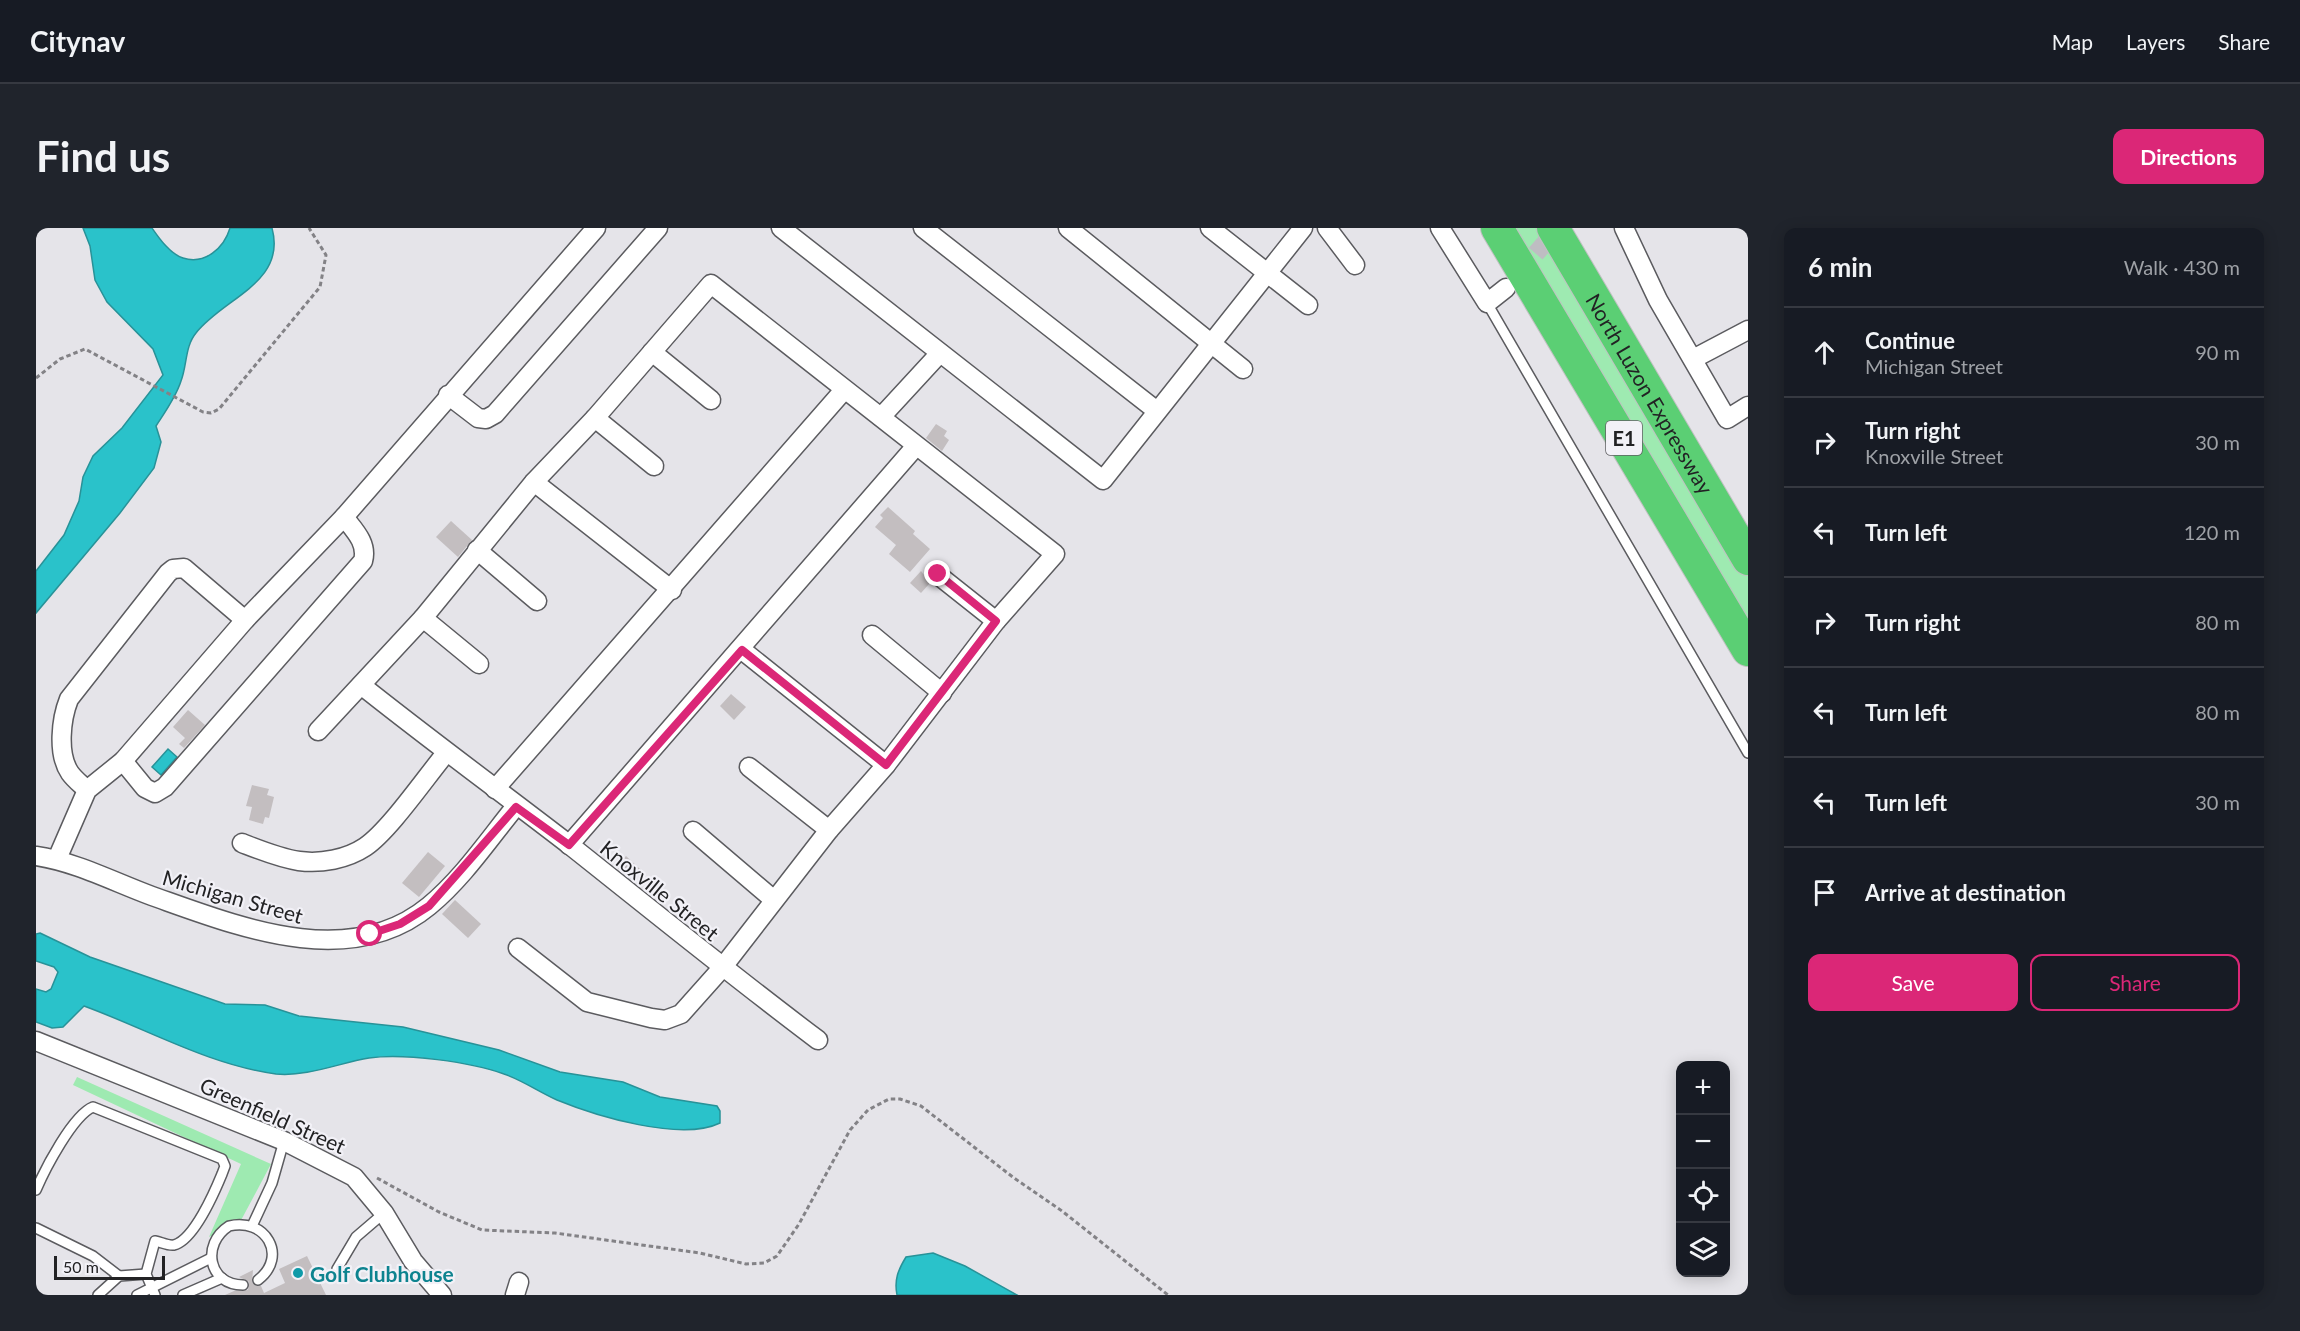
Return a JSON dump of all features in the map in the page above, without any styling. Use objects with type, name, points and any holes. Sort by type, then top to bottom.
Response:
[{"type":"highway","name":"E1","points":[[1497,228],[1748,650]]},
{"type":"highway","name":"North Luzon Expressway","points":[[1553,228],[1748,559]]},
{"type":"street","points":[[57,859],[87,790],[123,761],[245,621],[344,517],[596,228]]},
{"type":"street","points":[[448,395],[478,418],[486,419],[495,414],[658,228]]},
{"type":"street","points":[[781,228],[1103,480],[1303,228]]},
{"type":"street","points":[[923,228],[1157,411]]},
{"type":"street","points":[[1068,228],[1243,369]]},
{"type":"street","points":[[1210,228],[1308,306]]},
{"type":"street","points":[[1327,228],[1355,265]]},
{"type":"street","points":[[1440,228],[1487,303],[1506,288]]},
{"type":"street","points":[[1624,228],[1658,300],[1727,419],[1748,405]]},
{"type":"street","points":[[318,731],[423,618],[534,482],[595,418],[711,284],[1055,554],[996,621],[886,765],[829,830],[722,968],[681,1014],[665,1020],[587,1002],[518,948]]},
{"type":"street","points":[[1693,359],[1748,330]]},
{"type":"street","points":[[652,352],[711,400]]},
{"type":"street","points":[[881,417],[940,353]]},
{"type":"street","points":[[495,789],[672,590],[844,390]]},
{"type":"street","points":[[595,418],[654,466]]},
{"type":"street","points":[[569,845],[742,650],[916,446]]},
{"type":"street","points":[[534,482],[672,590]]},
{"type":"street","points":[[123,761],[145,788],[155,793],[165,787],[363,561],[366,552],[364,543],[344,517]]},
{"type":"street","points":[[477,550],[537,601]]},
{"type":"street","points":[[87,790],[71,775],[66,766],[62,727],[64,711],[69,699],[168,573],[174,569],[184,568],[245,621]]},
{"type":"street","points":[[938,574],[996,621]]},
{"type":"street","points":[[423,618],[479,664]]},
{"type":"street","points":[[872,635],[942,693]]},
{"type":"street","points":[[742,650],[886,765]]},
{"type":"street","name":"Knoxville Street","points":[[361,685],[516,807],[569,845],[722,968],[818,1040]]},
{"type":"street","points":[[242,843],[299,861],[325,862],[348,856],[366,846],[385,828],[446,753]]},
{"type":"street","points":[[749,767],[829,830]]},
{"type":"street","name":"Michigan Street","points":[[36,856],[57,859],[152,896],[274,935],[306,940],[338,939],[370,934],[400,924],[429,906],[516,807]]},
{"type":"street","points":[[693,831],[774,900]]},
{"type":"street","name":"Greenfield Street","points":[[36,1041],[284,1141],[354,1177],[384,1213],[412,1261],[442,1295]]},
{"type":"lane","points":[[1487,303],[1748,753]]},
{"type":"lane","points":[[36,1190],[72,1128],[85,1110],[93,1107],[222,1160],[225,1167],[201,1218],[181,1242],[173,1245],[155,1241],[146,1274],[152,1292]]},
{"type":"lane","points":[[252,1226],[272,1183],[284,1141]]},
{"type":"lane","points":[[337,1269],[356,1237],[384,1213]]},
{"type":"lane","points":[[243,1285],[236,1285],[222,1278],[211,1258],[213,1243],[222,1230],[237,1224],[252,1226],[266,1235],[272,1250],[270,1266],[258,1280]]},
{"type":"lane","points":[[36,1228],[93,1256],[118,1276]]},
{"type":"lane","points":[[137,1295],[152,1292],[211,1258]]},
{"type":"lane","points":[[98,1295],[118,1276],[146,1274]]},
{"type":"lane","points":[[183,1295],[222,1278]]},
{"type":"path","points":[[36,378],[60,359],[85,349],[203,412],[219,409],[320,287],[326,255],[309,228]]},
{"type":"path","points":[[375,1177],[439,1212],[482,1230],[555,1233],[689,1251],[746,1263],[764,1263],[777,1256],[799,1224],[850,1130],[868,1110],[889,1099],[900,1099],[921,1106],[1014,1178],[1062,1211],[1168,1295]]},
{"type":"green space","points":[[1506,228],[1540,228],[1748,574],[1748,632]]},
{"type":"green space","points":[[77,1077],[271,1164],[239,1224],[209,1237],[241,1164],[73,1085]]},
{"type":"water","points":[[83,228],[152,228],[174,253],[191,260],[206,257],[212,253],[223,242],[230,228],[272,228],[274,247],[270,263],[262,276],[208,321],[192,338],[179,387],[156,426],[161,442],[154,468],[120,513],[36,613],[36,571],[64,535],[79,501],[83,477],[93,456],[122,428],[163,375],[153,349],[107,302],[95,280],[90,246]]},
{"type":"water","points":[[168,749],[177,757],[161,775],[152,767]]},
{"type":"water","points":[[40,933],[90,957],[225,1004],[265,1005],[299,1016],[403,1027],[499,1050],[560,1072],[623,1082],[660,1097],[717,1106],[720,1111],[720,1123],[684,1130],[638,1125],[593,1113],[557,1100],[504,1074],[437,1060],[400,1057],[369,1058],[311,1072],[276,1074],[202,1055],[84,1006],[63,1027],[52,1028],[36,1022],[36,989],[46,992],[51,989],[58,972],[54,967],[36,961],[36,934]]},
{"type":"water","points":[[933,1253],[965,1266],[1017,1295],[897,1295],[897,1275],[906,1257]]},
{"type":"building","points":[[936,424],[947,431],[944,436],[949,440],[942,451],[926,438]]},
{"type":"building","points":[[888,507],[915,531],[913,534],[930,549],[910,572],[889,554],[896,545],[875,527],[883,518],[880,515]]},
{"type":"building","points":[[451,521],[472,540],[458,557],[436,537]]},
{"type":"building","points":[[921,571],[930,583],[921,593],[910,583]]},
{"type":"building","points":[[731,694],[746,707],[734,720],[720,706]]},
{"type":"building","points":[[188,710],[205,725],[184,748],[179,744],[185,738],[173,727]]},
{"type":"building","points":[[252,785],[269,789],[267,795],[274,797],[269,818],[265,817],[263,824],[249,820],[252,807],[246,806]]},
{"type":"building","points":[[428,852],[445,866],[419,897],[402,883]]},
{"type":"building","points":[[626,856],[641,870],[633,878],[616,867]]},
{"type":"building","points":[[455,900],[481,924],[468,938],[442,914]]},
{"type":"building","name":"Golf Clubhouse","points":[[307,1256],[326,1295],[225,1295],[234,1291],[248,1290],[249,1282],[239,1277],[253,1270],[252,1282],[256,1286],[261,1286],[264,1293],[285,1283],[279,1269]]},
{"type":"tunnel","points":[[1518,274],[1558,228]]},
{"type":"place","name":"Golf Clubhouse","points":[[298,1273]]},
{"type":"route","points":[[370,934],[400,924],[429,906],[471,861],[516,807],[569,845],[742,650],[886,765],[996,621],[938,574]]}]
